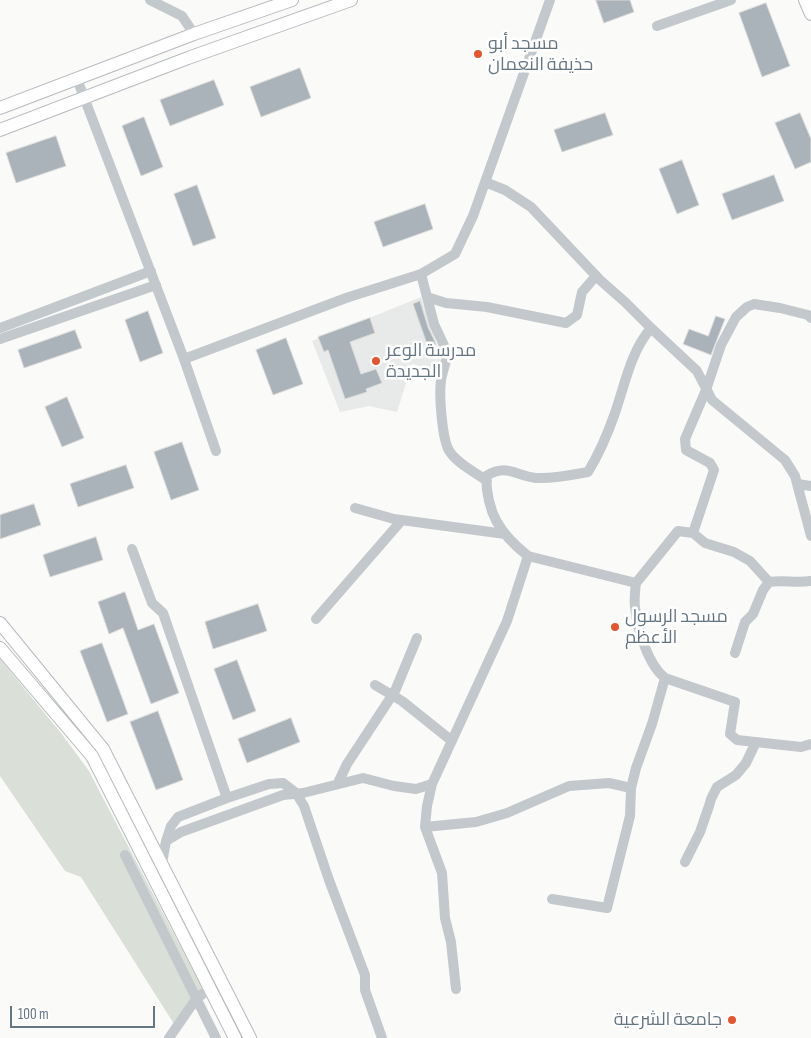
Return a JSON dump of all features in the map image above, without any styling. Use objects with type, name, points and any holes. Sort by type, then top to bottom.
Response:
[{"type":"main road","points":[[0,108],[194,34],[292,0]]},
{"type":"main road","points":[[0,130],[188,58],[351,0]]},
{"type":"main road","points":[[805,0],[811,14]]},
{"type":"main road","points":[[0,623],[103,748],[250,1038]]},
{"type":"main road","points":[[0,648],[92,756],[235,1038]]},
{"type":"street","points":[[150,0],[182,16],[194,34]]},
{"type":"street","points":[[184,359],[346,298],[421,274],[456,254],[473,216],[550,0]]},
{"type":"street","points":[[657,26],[731,0]]},
{"type":"street","points":[[77,79],[184,359],[216,451]]},
{"type":"street","points":[[485,182],[505,190],[531,207],[596,276],[698,371],[712,400],[785,460],[798,484],[811,536]]},
{"type":"street","points":[[0,328],[151,271]]},
{"type":"street","points":[[421,274],[434,324],[448,354],[441,378],[440,392],[444,433],[449,452],[459,462],[486,481]]},
{"type":"street","points":[[427,298],[446,303],[487,307],[566,323],[576,315],[582,292],[596,276]]},
{"type":"street","points":[[0,339],[156,285]]},
{"type":"street","points":[[693,533],[714,470],[710,463],[686,450],[685,439],[706,390],[721,345],[736,317],[747,307],[754,304],[780,308],[808,315],[811,318]]},
{"type":"street","points":[[636,583],[528,556],[516,547],[500,529],[486,494],[486,476],[496,470],[507,470],[537,478],[588,472],[598,456],[642,339],[651,328]]},
{"type":"street","points":[[798,484],[811,485]]},
{"type":"street","points":[[355,508],[402,520],[505,534]]},
{"type":"street","points":[[316,619],[402,520]]},
{"type":"street","points":[[769,582],[750,561],[734,552],[705,543],[693,533],[678,532],[636,583],[635,606],[640,632],[656,667],[665,678],[735,702],[730,734],[736,740],[801,747],[811,744]]},
{"type":"street","points":[[132,549],[152,603],[163,613],[227,798]]},
{"type":"street","points":[[456,989],[451,942],[445,918],[442,873],[425,827],[427,806],[432,784],[507,622],[528,556]]},
{"type":"street","points":[[735,653],[745,622],[754,614],[769,582],[778,580],[799,583],[811,581]]},
{"type":"street","points":[[338,783],[355,750],[392,696],[417,638]]},
{"type":"street","points":[[552,898],[607,908],[630,816],[631,788],[636,768],[652,724],[665,678]]},
{"type":"street","points":[[375,685],[402,701],[452,741]]},
{"type":"street","points":[[685,862],[700,832],[710,806],[711,798],[717,787],[736,775],[746,763],[756,742]]},
{"type":"street","points":[[166,841],[181,832],[283,795],[296,794],[338,783],[362,778],[416,789],[432,784]]},
{"type":"street","points":[[162,863],[171,826],[178,818],[227,798],[269,784],[283,783],[296,794],[304,806],[329,880],[365,974],[365,990],[382,1038]]},
{"type":"street","points":[[425,827],[476,822],[507,813],[569,786],[609,783],[631,788]]},
{"type":"street","points":[[125,855],[216,1038]]},
{"type":"street","points":[[169,1038],[196,999],[210,988]]},
{"type":"shaded area","points":[[421,297],[442,360],[437,371],[412,364],[397,412],[369,406],[340,412],[312,341]]},
{"type":"shaded area","points":[[0,659],[61,733],[89,771],[202,988],[174,1024],[81,877],[65,871],[0,776]]},
{"type":"building","points":[[596,0],[630,0],[634,12],[604,23]]},
{"type":"building","points":[[766,3],[790,66],[762,77],[739,13]]},
{"type":"building","points":[[300,68],[311,98],[261,117],[250,87]]},
{"type":"building","points":[[214,80],[224,105],[170,126],[160,100]]},
{"type":"building","points":[[605,113],[613,135],[562,152],[554,130]]},
{"type":"building","points":[[800,113],[811,139],[811,162],[795,169],[775,123]]},
{"type":"building","points":[[144,117],[163,167],[141,176],[122,126]]},
{"type":"building","points":[[56,136],[66,166],[16,183],[6,153]]},
{"type":"building","points":[[682,160],[699,205],[677,214],[659,169]]},
{"type":"building","points":[[774,175],[784,201],[732,220],[722,194]]},
{"type":"building","points":[[197,185],[216,238],[193,246],[174,194]]},
{"type":"building","points":[[425,204],[433,229],[383,247],[374,222]]},
{"type":"building","points":[[420,301],[428,327],[436,344],[428,347],[413,304]]},
{"type":"building","points":[[148,311],[163,353],[140,362],[125,320]]},
{"type":"building","points":[[716,316],[725,319],[711,355],[683,344],[689,329],[708,336]]},
{"type":"building","points":[[370,318],[375,333],[350,342],[361,374],[376,369],[382,383],[366,389],[367,392],[345,399],[328,350],[324,352],[318,337]]},
{"type":"building","points":[[75,330],[82,348],[24,368],[18,350]]},
{"type":"building","points":[[286,338],[303,384],[273,395],[256,350]]},
{"type":"building","points":[[67,397],[84,438],[62,447],[45,407]]},
{"type":"building","points":[[182,442],[199,490],[171,500],[154,452]]},
{"type":"building","points":[[126,465],[134,488],[78,507],[70,484]]},
{"type":"building","points":[[34,504],[41,525],[0,539],[0,515]]},
{"type":"building","points":[[96,537],[103,560],[50,577],[43,555]]},
{"type":"building","points":[[125,592],[138,630],[154,624],[179,693],[151,704],[123,628],[109,634],[98,602]]},
{"type":"building","points":[[258,604],[267,631],[213,649],[205,622]]},
{"type":"building","points":[[102,643],[128,714],[107,722],[80,651]]},
{"type":"building","points":[[237,660],[256,711],[233,720],[214,669]]},
{"type":"building","points":[[158,711],[183,780],[156,790],[130,722]]},
{"type":"building","points":[[291,718],[300,742],[247,763],[238,739]]},
{"type":"place","name":"مسجد أبو حذيفة النعمان","points":[[478,54]]},
{"type":"place","name":"مدرسة الوعر الجديدة","points":[[376,361]]},
{"type":"place","name":"مسجد الرسول الأعظم","points":[[615,627]]},
{"type":"place","name":"جامعة الشرعية","points":[[732,1020]]}]
